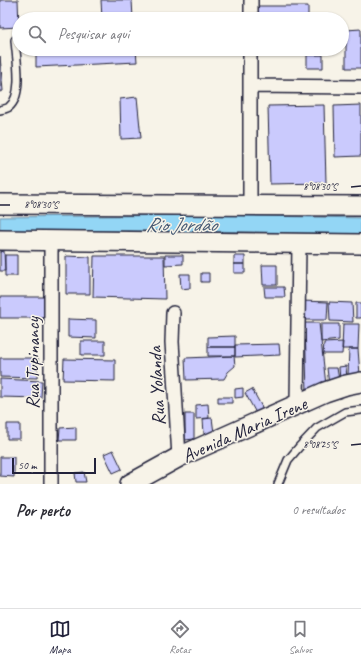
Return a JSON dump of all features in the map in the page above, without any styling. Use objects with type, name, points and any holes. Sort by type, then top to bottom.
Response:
[{"type":"street","points":[[251,0],[251,12]]},
{"type":"street","points":[[250,56],[250,205]]},
{"type":"street","points":[[250,86],[361,87]]},
{"type":"street","points":[[0,204],[361,206]]},
{"type":"street","points":[[0,240],[361,244]]},
{"type":"street","name":"Rua Tupinancy","points":[[50,241],[51,484]]},
{"type":"street","points":[[297,404],[299,243]]},
{"type":"street","name":"Rua Yolanda","points":[[173,312],[172,342],[179,458]]},
{"type":"street","name":"Avenida Maria Irene","points":[[130,484],[179,458],[297,404],[325,392],[361,382]]},
{"type":"lane","points":[[0,110],[8,108],[14,101],[17,94],[18,84],[16,56]]},
{"type":"lane","points":[[278,484],[288,460],[318,428],[345,412],[361,410]]},
{"type":"water","name":"Rio Jordão","points":[[209,215],[361,218],[361,234],[203,231],[0,231],[0,217]]},
{"type":"building","points":[[0,0],[18,0],[18,12],[12,12],[12,27],[0,28]]},
{"type":"building","points":[[101,0],[132,0],[133,12],[102,12]]},
{"type":"building","points":[[257,6],[308,6],[308,12],[258,12]]},
{"type":"building","points":[[361,29],[361,68],[346,68],[346,56],[349,56],[349,30]]},
{"type":"building","points":[[0,56],[3,91],[0,92]]},
{"type":"building","points":[[36,56],[137,56],[137,62],[36,67]]},
{"type":"building","points":[[307,56],[323,56],[323,68],[307,68]]},
{"type":"building","points":[[137,97],[141,138],[121,139],[120,99]]},
{"type":"building","points":[[324,105],[326,183],[270,184],[268,106]]},
{"type":"building","points":[[361,105],[361,156],[335,157],[334,106]]},
{"type":"building","points":[[4,251],[5,271],[0,271],[0,252]]},
{"type":"building","points":[[5,255],[17,255],[17,276],[5,276]]},
{"type":"building","points":[[165,255],[183,255],[183,264],[165,265]]},
{"type":"building","points":[[66,256],[90,257],[90,294],[66,294]]},
{"type":"building","points":[[94,256],[164,256],[165,299],[93,297]]},
{"type":"building","points":[[234,256],[245,256],[245,264],[234,264]]},
{"type":"building","points":[[234,264],[245,264],[245,273],[234,273]]},
{"type":"building","points":[[262,265],[277,265],[277,285],[263,285]]},
{"type":"building","points":[[201,273],[209,273],[209,282],[201,282]]},
{"type":"building","points":[[180,274],[190,274],[190,288],[181,289]]},
{"type":"building","points":[[264,287],[284,287],[285,297],[265,297]]},
{"type":"building","points":[[0,297],[44,297],[44,318],[0,318]]},
{"type":"building","points":[[302,301],[328,302],[327,320],[303,320]]},
{"type":"building","points":[[329,302],[352,303],[353,322],[330,321]]},
{"type":"building","points":[[356,303],[361,303],[361,318],[356,318]]},
{"type":"building","points":[[68,319],[96,320],[96,338],[68,337]]},
{"type":"building","points":[[305,323],[319,323],[326,385],[307,392]]},
{"type":"building","points":[[321,324],[339,324],[339,340],[321,342]]},
{"type":"building","points":[[343,324],[359,324],[358,349],[342,349]]},
{"type":"building","points":[[235,336],[235,347],[208,347],[208,337]]},
{"type":"building","points":[[81,341],[105,341],[105,355],[81,355]]},
{"type":"building","points":[[343,342],[342,354],[323,354],[324,343]]},
{"type":"building","points":[[279,344],[280,355],[235,357],[235,345]]},
{"type":"building","points":[[208,347],[235,347],[235,356],[208,356]]},
{"type":"building","points":[[349,349],[358,349],[360,375],[348,375]]},
{"type":"building","points":[[234,356],[235,366],[228,372],[224,379],[186,380],[185,358]]},
{"type":"building","points":[[0,358],[38,358],[37,378],[0,377]]},
{"type":"building","points":[[64,359],[115,360],[115,381],[63,380]]},
{"type":"building","points":[[346,366],[347,380],[340,380],[339,367]]},
{"type":"building","points":[[327,368],[337,368],[339,380],[329,385]]},
{"type":"building","points":[[0,379],[42,381],[41,398],[0,397]]},
{"type":"building","points":[[243,388],[243,397],[235,398],[235,389]]},
{"type":"building","points":[[252,389],[263,409],[256,413],[245,393]]},
{"type":"building","points":[[218,397],[232,397],[232,403],[218,403]]},
{"type":"building","points":[[208,404],[209,418],[196,419],[196,405]]},
{"type":"building","points":[[185,414],[194,414],[194,439],[185,440]]},
{"type":"building","points":[[212,418],[214,433],[204,434],[203,419]]},
{"type":"building","points":[[7,424],[20,424],[20,439],[7,439]]},
{"type":"building","points":[[76,427],[76,440],[59,440],[60,428]]},
{"type":"building","points":[[113,450],[122,469],[113,473],[104,454]]},
{"type":"building","points":[[0,457],[14,457],[14,477],[0,476]]},
{"type":"building","points":[[84,472],[86,482],[76,482],[75,473]]}]
